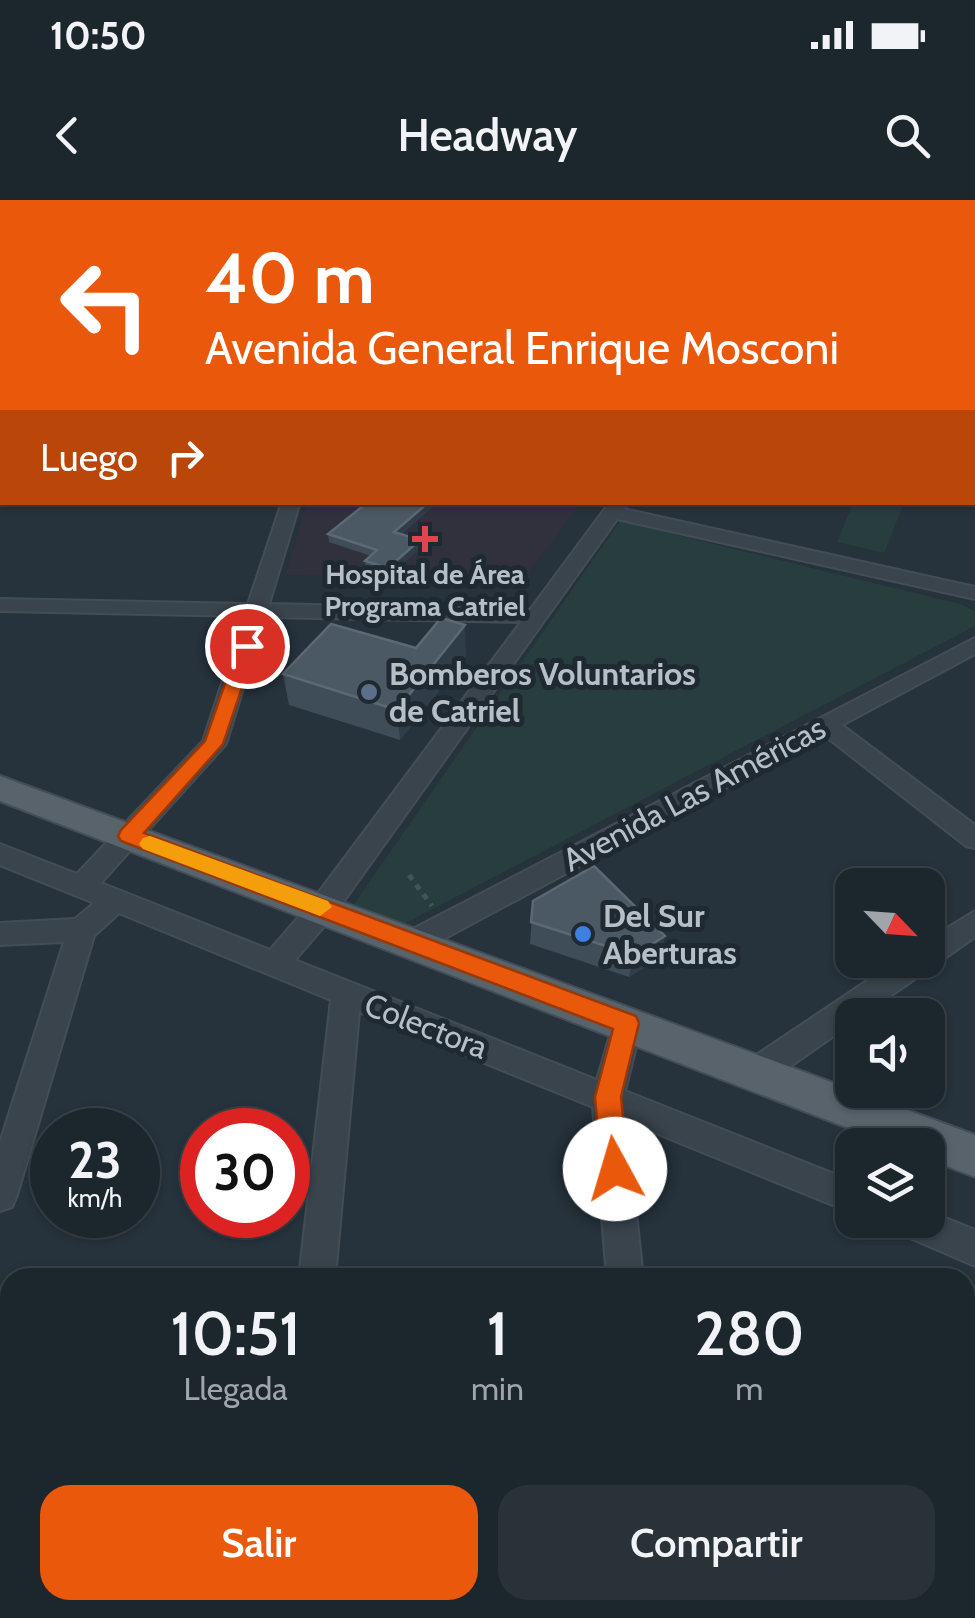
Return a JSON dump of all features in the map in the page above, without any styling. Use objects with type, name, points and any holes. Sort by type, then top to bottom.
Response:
[{"type":"main road","points":[[0,788],[323,908],[429,933],[627,1023],[975,1156]]},
{"type":"street","points":[[82,886],[214,744],[290,505]]},
{"type":"street","points":[[275,964],[323,908],[617,507],[975,593]]},
{"type":"street","points":[[0,605],[536,616]]},
{"type":"street","name":"Avenida Las Américas","points":[[429,933],[975,646]]},
{"type":"street","points":[[826,724],[975,838]]},
{"type":"street","name":"Colectora","points":[[0,854],[835,1190]]},
{"type":"street","points":[[0,1194],[82,930],[116,900]]},
{"type":"street","points":[[945,943],[975,922]]},
{"type":"street","points":[[0,934],[82,930]]},
{"type":"street","points":[[757,1072],[894,978]]},
{"type":"street","points":[[319,1268],[346,995]]},
{"type":"street","points":[[625,1268],[608,1097],[627,1023]]},
{"type":"street","points":[[945,1235],[975,1248]]},
{"type":"path","points":[[410,875],[429,933]]},
{"type":"shaded area","name":"Hospital de Área Programa Catriel","points":[[306,505],[579,505],[525,577],[285,575]]},
{"type":"green space","points":[[852,505],[903,505],[884,553],[837,542]]},
{"type":"green space","points":[[620,521],[960,604],[975,611],[975,626],[404,924],[354,904]]},
{"type":"building","points":[[364,505],[426,505],[394,532],[420,540],[388,568],[365,561],[377,550],[328,534]]},
{"type":"building","points":[[441,618],[465,625],[397,710],[283,674],[331,624],[416,648]]},
{"type":"building","points":[[594,866],[665,936],[634,955],[531,922],[533,901]]},
{"type":"slow traffic","points":[[150,844],[320,907]]},
{"type":"place","name":"Hospital de Área Programa Catriel","points":[[425,539]]},
{"type":"place","name":"Bomberos Voluntarios de Catriel","points":[[369,692]]},
{"type":"place","name":"Del Sur Aberturas","points":[[583,934]]},
{"type":"route","points":[[247,646],[214,744],[129,836],[627,1023],[608,1097],[615,1169]]}]
